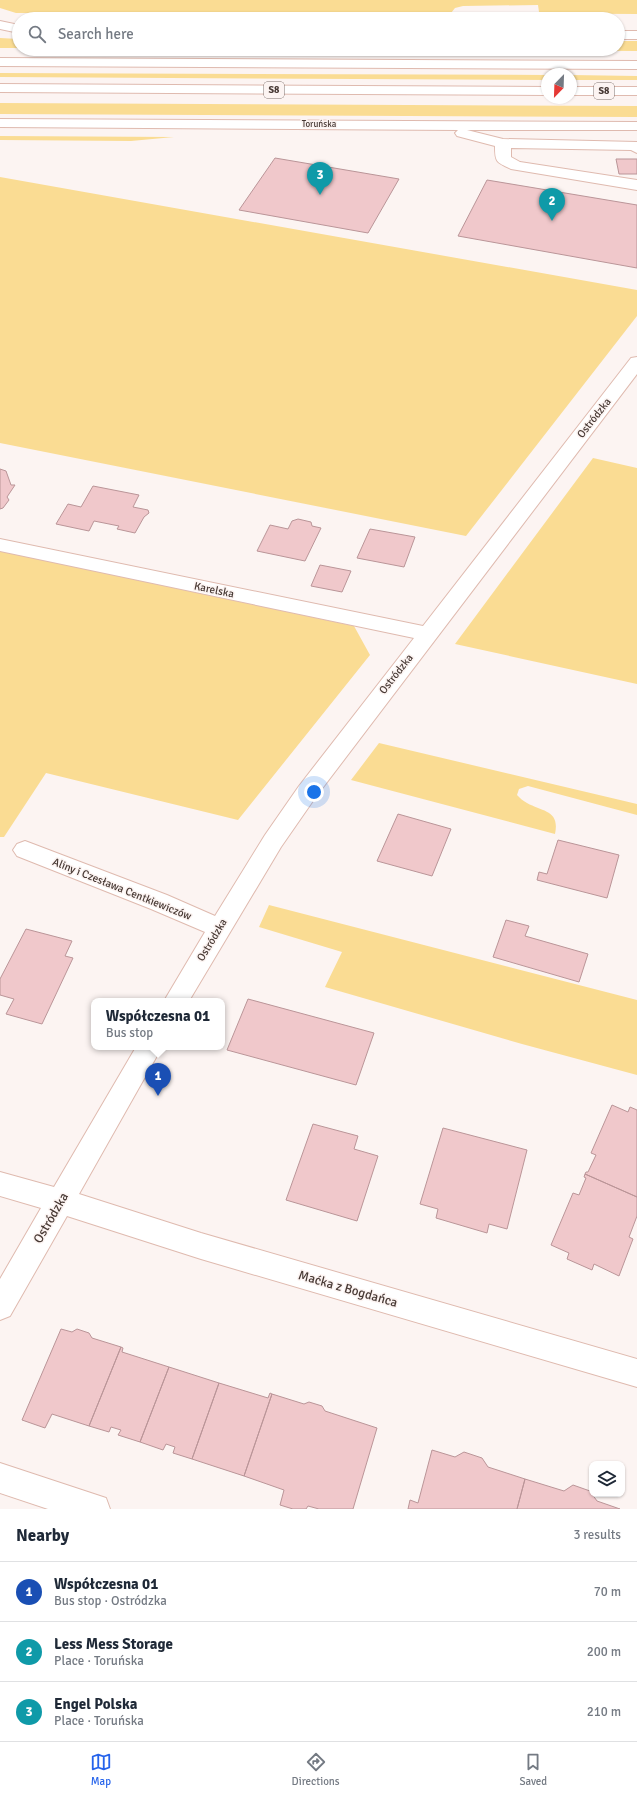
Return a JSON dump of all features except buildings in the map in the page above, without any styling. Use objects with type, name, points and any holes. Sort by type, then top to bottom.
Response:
[{"type":"main road","points":[[0,25],[12,29]]},
{"type":"main road","points":[[0,32],[12,31]]},
{"type":"main road","points":[[625,35],[637,35]]},
{"type":"main road","points":[[0,62],[637,65]]},
{"type":"main road","name":"S8","points":[[0,88],[541,91]]},
{"type":"main road","name":"S8","points":[[577,91],[637,91]]},
{"type":"main road","name":"Toruńska","points":[[0,123],[637,126]]},
{"type":"main road","points":[[382,124],[414,132],[459,133],[612,169],[616,182]]},
{"type":"main road","points":[[503,143],[637,146]]},
{"type":"main road","points":[[503,143],[503,159],[516,166],[637,185]]},
{"type":"main road","name":"Ostródzka","points":[[178,998],[273,841],[307,792],[637,362]]},
{"type":"main road","name":"Karelska","points":[[0,545],[427,634]]},
{"type":"main road","name":"Aliny i Czesława Centkiewiczów","points":[[25,850],[159,902],[219,928]]},
{"type":"main road","name":"Ostródzka","points":[[0,1306],[147,1050]]},
{"type":"main road","name":"Maćka z Bogdańca","points":[[0,1184],[61,1201],[201,1246],[637,1373]]},
{"type":"main road","points":[[0,1478],[95,1509]]},
{"type":"shaded area","points":[[0,0],[637,0],[637,14],[625,14],[625,12],[539,12],[538,5],[463,6],[455,8],[452,12],[13,12],[0,8]]},
{"type":"shaded area","points":[[0,38],[12,39],[12,48],[0,48]]},
{"type":"shaded area","points":[[625,41],[637,41],[637,51],[625,51]]},
{"type":"shaded area","points":[[0,73],[541,75],[541,80],[0,77]]},
{"type":"shaded area","points":[[577,75],[637,76],[637,80],[577,80]]},
{"type":"shaded area","points":[[0,103],[637,106],[637,117],[0,114]]},
{"type":"shaded area","points":[[0,136],[174,137],[131,141],[0,140]]},
{"type":"shaded area","points":[[0,177],[637,290],[637,316],[466,536],[0,443]]},
{"type":"shaded area","points":[[593,458],[637,468],[637,684],[455,644]]},
{"type":"shaded area","points":[[0,551],[354,626],[370,655],[238,820],[46,773],[4,837],[0,837]]},
{"type":"shaded area","points":[[379,743],[637,804],[637,815],[528,786],[519,789],[517,795],[523,800],[553,816],[556,826],[555,834],[351,780]]},
{"type":"shaded area","points":[[269,905],[637,1000],[637,1075],[522,1044],[325,987],[342,952],[259,927]]},
{"type":"place","name":"Engel Polska","points":[[320,195]]},
{"type":"place","name":"Less Mess Storage","points":[[552,221]]},
{"type":"place","name":"Współczesna 01","points":[[158,1096]]}]
